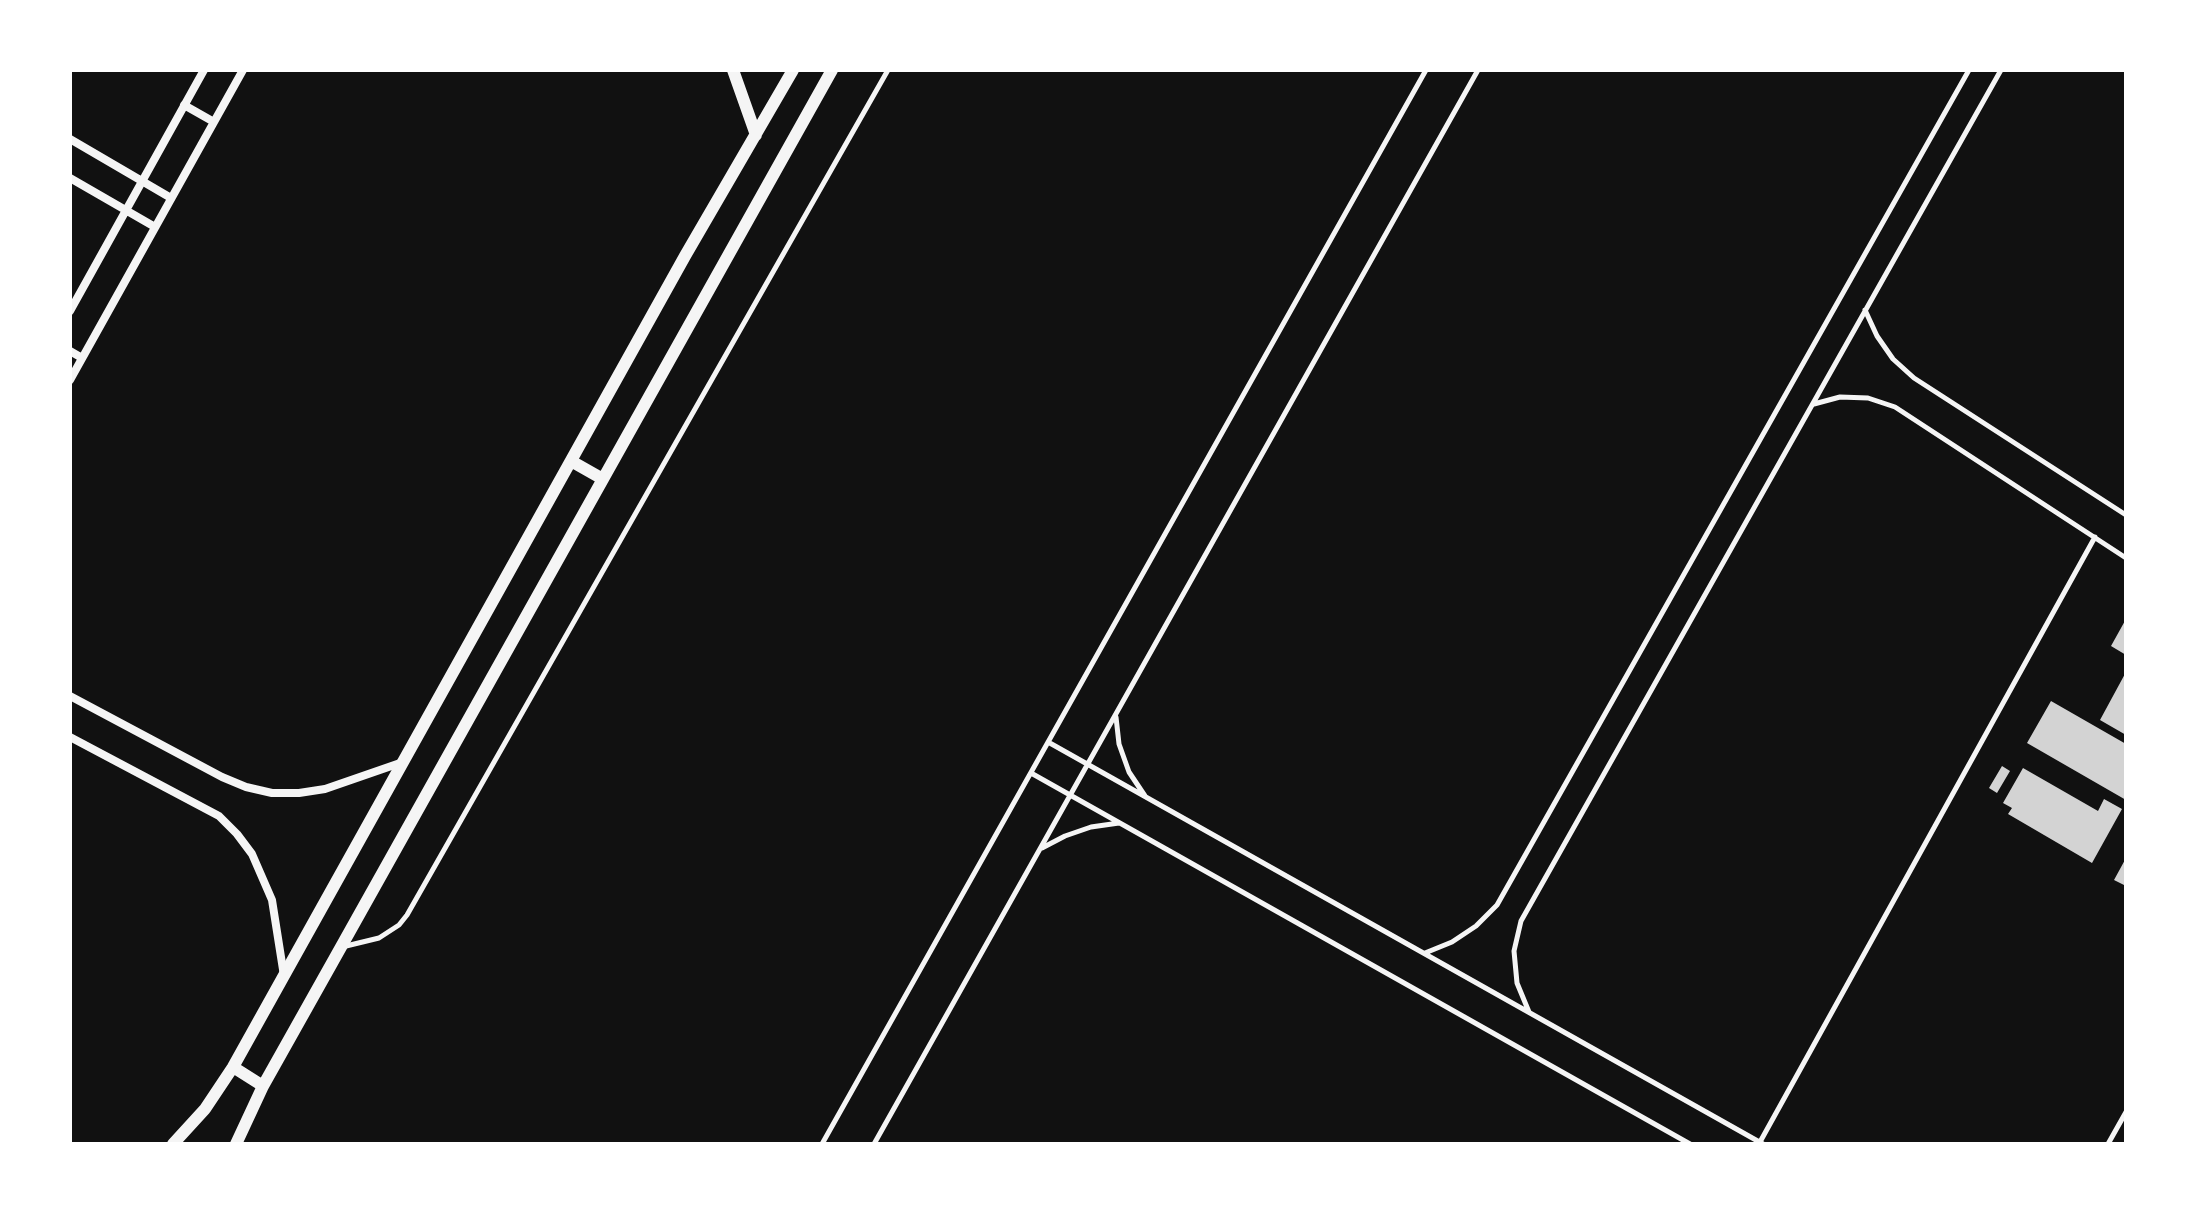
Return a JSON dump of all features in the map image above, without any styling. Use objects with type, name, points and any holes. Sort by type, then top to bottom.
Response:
[{"type":"street","points":[[70,311],[204,70]]},
{"type":"street","points":[[70,380],[243,70]]},
{"type":"street","points":[[733,70],[756,135]]},
{"type":"street","points":[[173,1144],[205,1109],[233,1067],[793,70]]},
{"type":"street","points":[[236,1144],[263,1086],[832,70]]},
{"type":"street","points":[[184,105],[214,122]]},
{"type":"street","points":[[70,139],[171,198]]},
{"type":"street","points":[[70,178],[155,227]]},
{"type":"street","points":[[70,351],[82,358]]},
{"type":"street","points":[[571,461],[601,478]]},
{"type":"street","points":[[70,696],[222,777],[272,793],[325,789],[404,761]]},
{"type":"street","points":[[70,737],[219,816],[237,834],[252,854],[272,900],[284,976]]},
{"type":"street","points":[[233,1067],[263,1086]]},
{"type":"lane","points":[[341,947],[379,938],[399,925],[407,915],[888,70]]},
{"type":"lane","points":[[822,1144],[1426,70]]},
{"type":"lane","points":[[877,1143],[1478,70]]},
{"type":"lane","points":[[1425,953],[1452,942],[1476,926],[1497,905],[1969,70]]},
{"type":"lane","points":[[1529,1012],[1517,983],[1514,951],[1521,921],[2001,70]]},
{"type":"lane","points":[[1865,310],[1877,336],[1893,359],[1914,378],[2126,515]]},
{"type":"lane","points":[[1813,404],[1840,397],[1868,398],[1895,407],[2126,558]]},
{"type":"lane","points":[[1048,742],[1762,1143],[2095,537]]},
{"type":"lane","points":[[1116,715],[1119,744],[1129,772],[1146,797]]},
{"type":"lane","points":[[1031,773],[1690,1144]]},
{"type":"lane","points":[[1041,848],[1091,827],[1119,823]]},
{"type":"lane","points":[[2108,1144],[2126,1112]]},
{"type":"building","points":[[2126,619],[2126,655],[2111,646]]},
{"type":"building","points":[[2126,672],[2126,735],[2100,720]]},
{"type":"building","points":[[2051,701],[2126,744],[2126,800],[2027,743]]},
{"type":"building","points":[[2002,766],[2010,771],[1997,793],[1989,788]]},
{"type":"building","points":[[2023,768],[2098,811],[2104,799],[2122,809],[2092,863],[2008,814],[2012,808],[2003,803]]},
{"type":"building","points":[[2126,858],[2126,886],[2114,880]]}]
